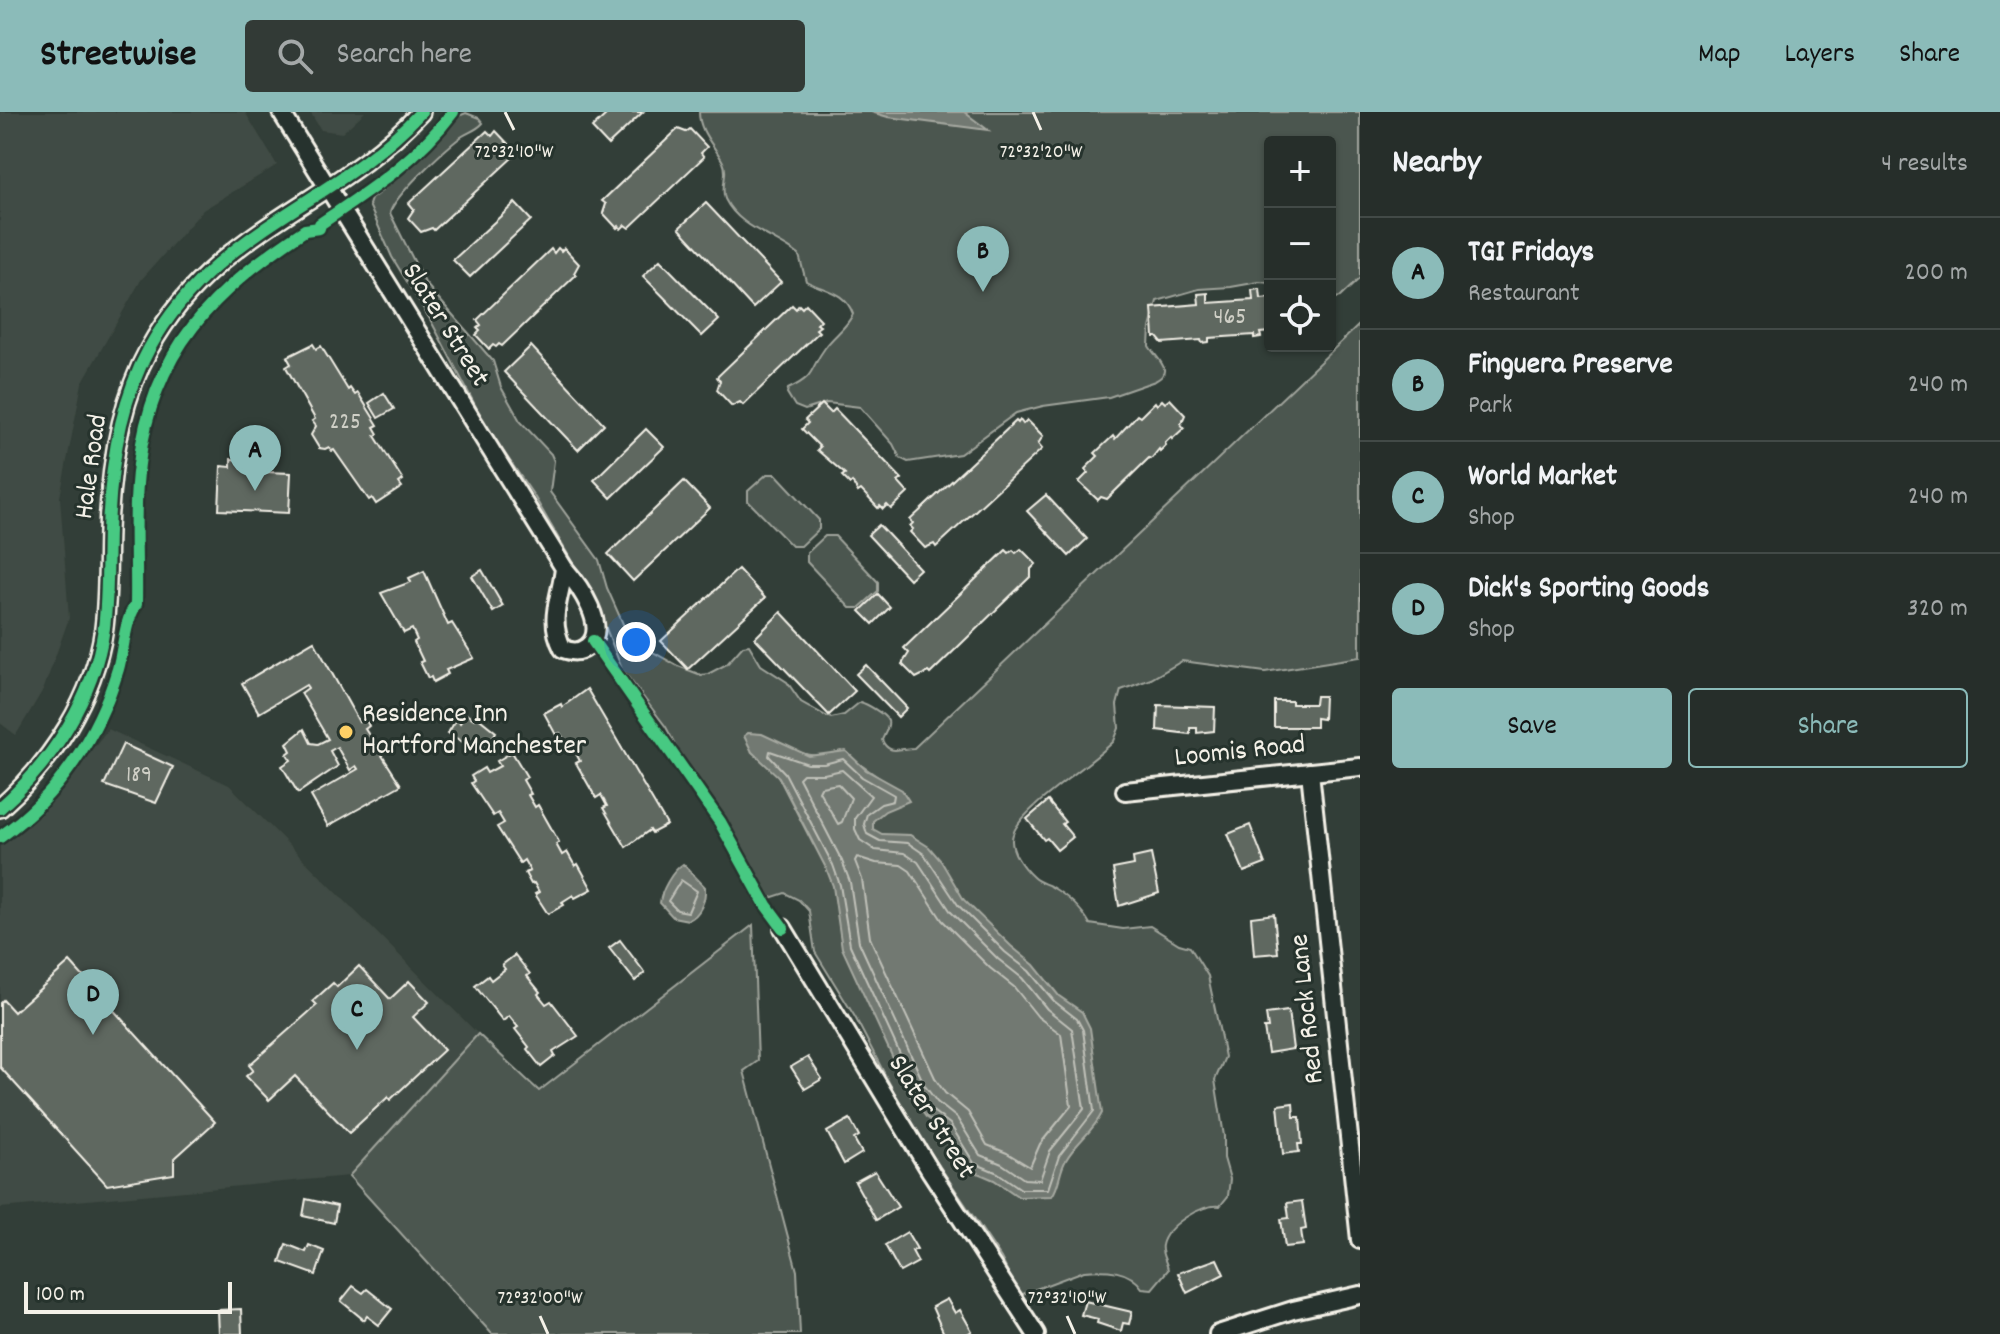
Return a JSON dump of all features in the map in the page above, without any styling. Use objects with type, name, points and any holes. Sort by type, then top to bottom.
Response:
[{"type":"street","name":"Slater Street","points":[[281,112],[564,568],[577,583],[596,622],[597,632],[585,649],[574,652],[563,649],[555,625],[554,609],[562,588],[564,568]]},
{"type":"street","name":"Hale Road","points":[[0,808],[31,777],[60,741],[79,706],[94,666],[104,625],[109,506],[116,452],[125,409],[143,360],[173,312],[204,275],[254,234],[378,152],[421,112]]},
{"type":"street","name":"Loomis Road","points":[[1125,791],[1360,767]]},
{"type":"street","name":"Red Rock Lane","points":[[1310,772],[1360,1240]]},
{"type":"street","name":"Slater Street","points":[[783,928],[931,1172],[1036,1334]]},
{"type":"street","points":[[1218,1334],[1293,1310],[1360,1295]]},
{"type":"shaded area","points":[[0,112],[245,112],[277,165],[203,210],[141,280],[82,383],[60,497],[69,618],[44,688],[16,735],[0,723]]},
{"type":"shaded area","points":[[310,112],[365,112],[342,133],[321,130]]},
{"type":"shaded area","points":[[699,112],[1360,112],[1360,278],[1336,298],[1336,136],[1264,136],[1264,282],[1199,289],[1157,301],[1149,346],[1164,369],[1161,377],[1109,397],[1016,413],[960,454],[908,462],[900,458],[893,444],[860,407],[827,403],[805,410],[795,406],[787,393],[788,389],[808,376],[825,348],[853,314],[839,296],[806,281],[799,255],[748,224],[731,209],[724,194],[725,167],[704,132]]},
{"type":"shaded area","points":[[466,113],[479,118],[483,123],[432,162],[400,196],[390,213],[425,283],[493,361],[501,387],[520,421],[551,454],[554,461],[550,492],[599,560],[607,588],[627,633],[644,647],[701,675],[727,664],[743,646],[749,645],[761,665],[787,682],[801,702],[826,716],[844,715],[860,702],[880,712],[888,723],[882,740],[892,750],[914,748],[1331,352],[1336,352],[1336,347],[1360,324],[1360,657],[1265,672],[1182,661],[1151,679],[1121,690],[1117,705],[1119,728],[1114,741],[1042,799],[1013,834],[1014,852],[1025,869],[1067,898],[1090,924],[1123,929],[1150,926],[1179,944],[1190,947],[1208,976],[1225,1057],[1215,1080],[1224,1136],[1224,1158],[1230,1179],[1228,1196],[1220,1206],[1195,1212],[1170,1230],[1162,1248],[1168,1270],[1152,1289],[1142,1288],[1123,1274],[1092,1270],[1020,1295],[1017,1291],[1001,1258],[908,1119],[855,1017],[815,952],[809,911],[799,900],[785,893],[757,899],[764,891],[718,812],[689,771],[666,727],[622,669],[596,603],[534,496],[486,426],[431,321],[392,257],[369,205],[371,199],[456,117]],"holes":[[[772,741],[798,752],[822,755],[841,751],[881,779],[813,844],[776,772],[752,752]]]},
{"type":"shaded area","points":[[767,474],[776,474],[819,520],[819,529],[801,546],[792,546],[748,501],[748,491]]},
{"type":"shaded area","points":[[825,536],[835,536],[878,582],[878,591],[859,608],[850,608],[807,562],[807,553]]},
{"type":"shaded area","points":[[108,729],[229,785],[478,1034],[349,1176],[0,1208],[0,844],[48,806]]},
{"type":"shaded area","points":[[753,925],[758,1061],[744,1071],[797,1271],[800,1334],[492,1334],[349,1176],[478,1034],[539,1091]]},
{"type":"water","points":[[871,112],[964,112],[988,130],[888,117]]},
{"type":"water","points":[[748,733],[762,734],[809,756],[846,751],[866,770],[902,790],[909,801],[885,811],[873,821],[873,829],[882,834],[910,835],[929,847],[964,900],[1034,965],[1059,996],[1082,1012],[1090,1028],[1102,1113],[1066,1160],[1052,1196],[1019,1197],[994,1180],[968,1169],[944,1129],[926,1117],[910,1095],[842,948],[833,886],[826,868],[779,777],[752,752],[744,736]]},
{"type":"water","points":[[683,864],[705,887],[701,907],[688,920],[673,917],[660,903],[668,882]]},
{"type":"building","points":[[609,112],[643,112],[608,145],[592,128]]},
{"type":"building","points":[[678,129],[686,132],[690,129],[707,147],[701,153],[704,157],[629,228],[625,225],[617,228],[603,213],[606,204],[602,201]]},
{"type":"building","points":[[487,131],[492,136],[496,131],[512,148],[507,152],[512,158],[434,230],[421,232],[408,218],[414,209],[409,203]]},
{"type":"building","points":[[515,203],[531,220],[470,277],[453,260]]},
{"type":"building","points":[[706,203],[781,282],[753,308],[679,228]]},
{"type":"building","points":[[558,248],[561,251],[564,248],[579,264],[574,273],[576,275],[502,346],[493,345],[489,349],[476,335],[481,325],[477,320],[551,249],[554,253]]},
{"type":"building","points":[[660,260],[719,320],[702,336],[643,276]]},
{"type":"building","points":[[1260,289],[1261,299],[1264,299],[1264,333],[1260,333],[1261,337],[1209,338],[1209,342],[1202,343],[1201,340],[1162,343],[1154,337],[1152,308],[1199,304],[1198,294],[1208,293],[1208,303],[1253,300],[1252,290]]},
{"type":"building","points":[[806,304],[821,320],[816,329],[819,332],[743,405],[740,402],[732,406],[717,390],[720,381],[717,377],[792,305],[796,309]]},
{"type":"building","points":[[313,344],[316,349],[321,346],[348,390],[350,388],[355,395],[358,393],[378,425],[374,427],[378,434],[375,436],[403,480],[399,483],[402,487],[376,504],[372,498],[369,500],[334,450],[319,448],[311,435],[316,426],[312,421],[315,419],[286,367],[291,364],[287,357]]},
{"type":"building","points":[[531,346],[604,424],[578,450],[504,372]]},
{"type":"building","points":[[384,393],[394,409],[378,418],[369,403]]},
{"type":"building","points":[[1170,399],[1185,415],[1181,424],[1184,428],[1107,499],[1101,497],[1098,500],[1079,482],[1088,473],[1085,469],[1098,456],[1095,453],[1155,402],[1157,405],[1162,400],[1165,403]]},
{"type":"building","points":[[822,404],[831,413],[835,409],[902,479],[898,482],[908,493],[891,509],[887,505],[883,509],[878,508],[861,490],[858,492],[852,482],[850,484],[842,476],[845,474],[817,450],[820,447],[802,429],[808,423],[805,420]]},
{"type":"building","points":[[1020,420],[1023,424],[1027,420],[1043,436],[1038,444],[1042,449],[936,547],[934,544],[925,548],[910,532],[913,523],[910,520]]},
{"type":"building","points":[[646,429],[664,447],[611,498],[594,480]]},
{"type":"building","points":[[231,459],[266,460],[266,472],[291,473],[289,513],[219,510],[221,466],[231,467]]},
{"type":"building","points":[[684,481],[710,508],[633,581],[608,554]]},
{"type":"building","points":[[1046,495],[1087,539],[1069,556],[1027,511]]},
{"type":"building","points":[[879,525],[920,569],[909,579],[868,535]]},
{"type":"building","points":[[1021,549],[1036,564],[1031,569],[1031,576],[930,674],[928,672],[916,678],[902,664],[909,653],[904,648],[1006,550],[1016,553]]},
{"type":"building","points":[[738,569],[765,598],[688,669],[661,641]]},
{"type":"building","points":[[482,570],[503,606],[493,612],[472,576]]},
{"type":"building","points":[[424,571],[448,625],[452,623],[474,658],[446,670],[448,674],[433,682],[420,662],[423,661],[412,629],[404,633],[381,593],[411,582],[409,578]]},
{"type":"building","points":[[878,594],[890,607],[873,624],[860,611]]},
{"type":"building","points":[[781,612],[855,691],[829,715],[755,638]]},
{"type":"building","name":"Residence Inn Hartford Manchester","points":[[314,641],[359,722],[365,718],[369,726],[365,729],[401,785],[328,826],[311,796],[358,769],[356,766],[350,770],[337,747],[330,751],[338,766],[298,793],[282,766],[291,760],[287,754],[291,751],[287,743],[304,729],[311,743],[318,744],[328,739],[301,693],[308,688],[306,685],[259,713],[242,683]]},
{"type":"building","points":[[866,665],[907,708],[898,717],[856,674]]},
{"type":"building","points":[[587,689],[667,825],[652,833],[650,830],[626,847],[603,808],[607,806],[601,795],[596,798],[576,763],[580,761],[574,750],[571,751],[560,733],[556,735],[544,713],[561,704],[562,707]]},
{"type":"building","points":[[1316,696],[1324,696],[1323,719],[1316,718],[1316,727],[1274,727],[1274,701],[1315,704]]},
{"type":"building","points":[[1158,705],[1215,707],[1214,731],[1197,733],[1197,728],[1190,728],[1190,734],[1157,730]]},
{"type":"building","points":[[466,714],[474,719],[476,716],[496,732],[482,754],[448,733],[456,720],[460,723]]},
{"type":"building","points":[[123,744],[173,767],[156,803],[104,785]]},
{"type":"building","points":[[512,752],[527,777],[523,780],[531,794],[528,795],[535,807],[538,805],[559,842],[556,844],[562,855],[567,852],[575,866],[578,864],[592,889],[575,898],[573,895],[562,902],[564,905],[548,914],[535,894],[539,892],[534,883],[531,884],[525,873],[530,871],[524,860],[520,863],[497,827],[504,823],[498,813],[493,816],[471,783],[474,781],[471,776],[484,768],[487,773],[500,766],[497,761]]},
{"type":"building","points":[[1048,801],[1073,837],[1057,850],[1027,819]]},
{"type":"building","points":[[1250,825],[1265,864],[1244,872],[1228,834]]},
{"type":"building","points":[[1151,854],[1159,893],[1119,906],[1113,869],[1134,865],[1133,858]]},
{"type":"building","points":[[1274,914],[1278,953],[1254,955],[1251,917]]},
{"type":"building","points":[[620,940],[645,973],[635,981],[609,948]]},
{"type":"building","points":[[515,955],[530,974],[527,976],[540,992],[538,994],[546,1004],[551,1001],[578,1036],[553,1052],[555,1056],[541,1067],[515,1029],[518,1027],[509,1016],[503,1021],[475,986],[488,976],[491,980],[505,969],[502,965]]},
{"type":"building","points":[[70,962],[215,1122],[174,1159],[174,1174],[107,1185],[0,1067],[0,1003],[3,1000],[14,1012]]},
{"type":"building","points":[[359,966],[390,999],[409,981],[429,1002],[413,1017],[444,1050],[349,1133],[295,1076],[269,1100],[246,1076],[253,1070],[249,1065],[317,1005],[313,1001],[333,983],[337,987]]},
{"type":"building","points":[[1288,1011],[1293,1049],[1268,1053],[1264,1028],[1268,1028],[1266,1014]]},
{"type":"building","points":[[808,1057],[822,1079],[805,1089],[791,1067]]},
{"type":"building","points":[[1293,1103],[1294,1117],[1300,1117],[1302,1144],[1298,1144],[1299,1152],[1283,1154],[1278,1105]]},
{"type":"building","points":[[850,1119],[859,1136],[854,1139],[862,1153],[844,1164],[827,1132]]},
{"type":"building","points":[[875,1171],[898,1207],[876,1220],[855,1182]]},
{"type":"building","points":[[306,1199],[337,1206],[334,1223],[303,1216]]},
{"type":"building","points":[[1302,1201],[1306,1229],[1301,1230],[1303,1245],[1285,1247],[1281,1219],[1289,1218],[1287,1203]]},
{"type":"building","points":[[907,1232],[917,1249],[912,1251],[918,1262],[900,1272],[885,1245]]},
{"type":"building","points":[[286,1244],[306,1252],[309,1245],[324,1251],[316,1275],[280,1262]]},
{"type":"building","points":[[1217,1259],[1224,1274],[1187,1293],[1178,1273]]},
{"type":"building","points":[[353,1286],[363,1293],[367,1289],[392,1309],[379,1325],[367,1316],[364,1320],[341,1301]]},
{"type":"building","points":[[947,1299],[955,1313],[960,1310],[972,1331],[967,1334],[944,1334],[932,1307]]},
{"type":"building","points":[[1085,1301],[1132,1312],[1129,1324],[1123,1323],[1121,1331],[1097,1323],[1098,1319],[1081,1315]]},
{"type":"building","points":[[241,1309],[242,1334],[219,1334],[218,1310]]},
{"type":"cycle path","points":[[0,808],[53,749],[68,727],[91,679],[104,628],[109,508],[118,437],[130,392],[149,349],[176,308],[208,274],[242,245],[351,172],[421,112]]},
{"type":"cycle path","points":[[0,837],[21,821],[57,784],[87,741],[110,694],[129,619],[136,604],[136,499],[146,424],[173,356],[216,300],[242,276],[305,230],[319,228],[320,224],[391,174],[424,145],[453,112]]},
{"type":"cycle path","points":[[593,641],[720,822],[766,905],[783,928]]},
{"type":"place","name":"Finguera Preserve","points":[[983,292]]},
{"type":"place","name":"TGI Fridays","points":[[255,491]]},
{"type":"place","name":"Residence Inn Hartford Manchester","points":[[346,732]]},
{"type":"place","name":"Dick's Sporting Goods","points":[[93,1035]]},
{"type":"place","name":"World Market","points":[[357,1050]]}]
